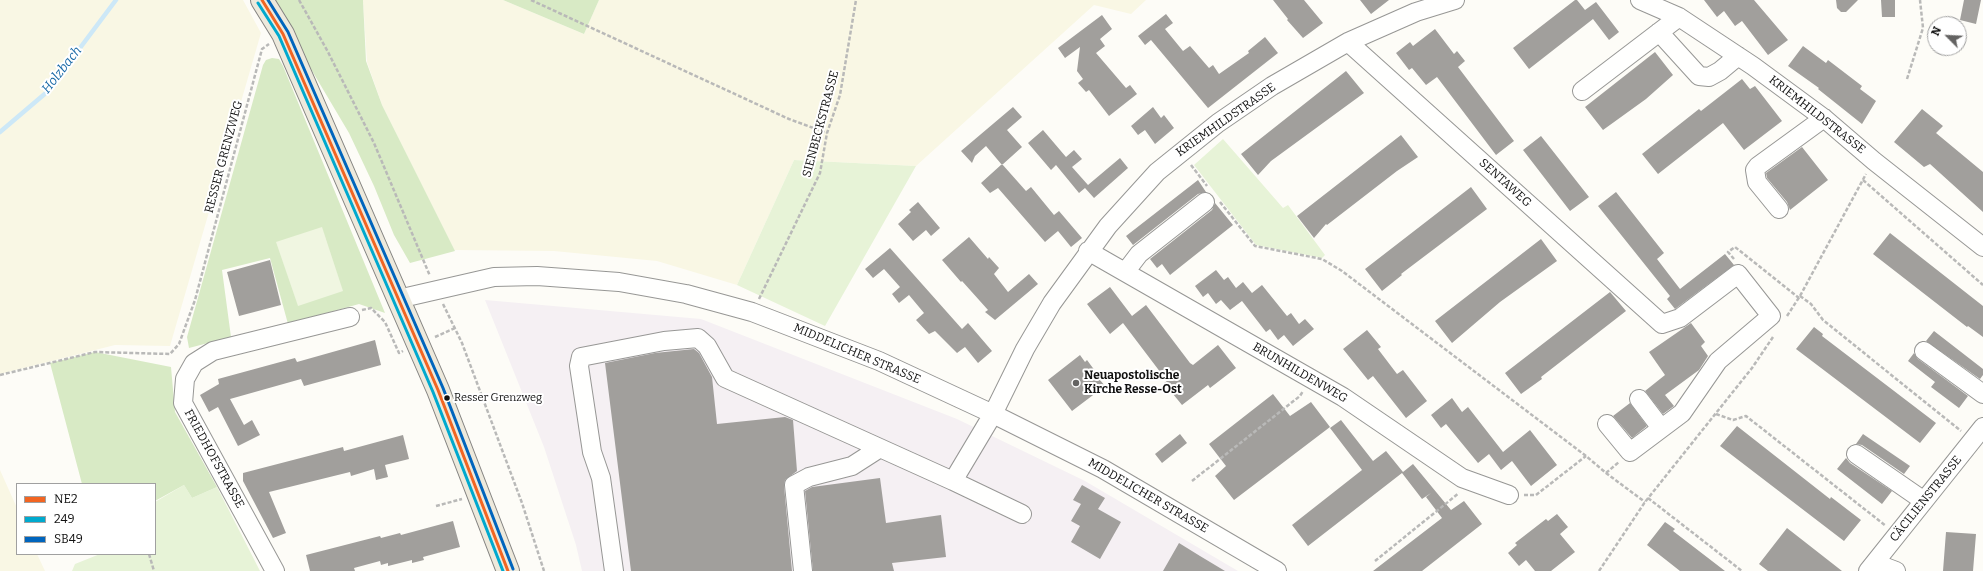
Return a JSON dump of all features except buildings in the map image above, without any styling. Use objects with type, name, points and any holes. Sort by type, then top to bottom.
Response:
[{"type":"main road","points":[[262,0],[283,34],[438,390],[480,495],[508,571]]},
{"type":"street","name":"KRIEMHILDSTRASSE","points":[[953,481],[993,414],[1028,343],[1052,303],[1088,251],[1129,202],[1157,172],[1215,125],[1272,86],[1348,42],[1416,12],[1455,0]]},
{"type":"street","name":"KRIEMHILDSTRASSE","points":[[1640,0],[1679,18],[1738,56],[1824,118],[1874,161],[1983,247]]},
{"type":"street","points":[[1582,91],[1679,18]]},
{"type":"street","points":[[1659,32],[1699,76],[1708,77],[1720,71],[1738,56]]},
{"type":"street","name":"SENTAWEG","points":[[1348,42],[1662,324],[1680,318],[1738,274],[1771,316],[1718,360],[1682,413],[1661,428]]},
{"type":"street","points":[[1779,209],[1757,182],[1756,170],[1758,166],[1824,118]]},
{"type":"street","points":[[1126,271],[1139,254],[1210,196]]},
{"type":"street","name":"BRUNHILDENWEG","points":[[1088,251],[1126,271],[1343,397],[1462,478],[1509,495]]},
{"type":"street","name":"MIDDELICHER STRASSE","points":[[398,299],[494,276],[537,276],[619,282],[686,294],[752,312],[878,361],[993,414],[1103,468],[1277,571]]},
{"type":"street","name":"FRIEDHOFSTRASSE","points":[[275,571],[183,403],[185,379],[194,363],[213,351],[350,317]]},
{"type":"street","points":[[614,571],[601,478],[592,452],[579,366],[581,357],[664,341],[698,338],[706,346],[725,378],[953,481],[1022,514]]},
{"type":"street","points":[[1924,351],[1983,394]]},
{"type":"street","points":[[1607,424],[1630,452],[1661,428],[1639,399]]},
{"type":"street","name":"CÄCILIENSTRASSE","points":[[1872,567],[1978,434]]},
{"type":"street","points":[[803,571],[794,485],[809,477],[852,466],[880,448]]},
{"type":"street","points":[[1856,454],[1924,501]]},
{"type":"street","points":[[1872,567],[1896,571]]},
{"type":"path","points":[[531,0],[789,119],[827,133]]},
{"type":"path","name":"SIENBECKSTRASSE","points":[[752,312],[820,173],[827,133],[840,95],[856,0]]},
{"type":"path","points":[[1907,79],[1923,28],[1920,0]]},
{"type":"path","name":"RESSER GRENZWEG","points":[[0,375],[95,352],[170,354],[179,344],[195,300],[262,49],[283,34]]},
{"type":"path","points":[[1180,152],[1210,196],[1255,246],[1322,260],[1342,271],[1586,456],[1606,474],[1646,502]]},
{"type":"path","points":[[1784,320],[1799,297],[1874,161]]},
{"type":"path","points":[[1863,180],[1983,285]]},
{"type":"path","points":[[1733,258],[1728,252],[1735,247],[1799,297],[1811,304],[1823,320],[1978,434]]},
{"type":"path","points":[[1599,571],[1648,498],[1752,368],[1776,332]]},
{"type":"path","points":[[1192,481],[1300,396],[1310,379]]},
{"type":"path","points":[[1715,414],[1733,420],[1746,416],[1897,534]]},
{"type":"path","points":[[1509,495],[1536,495],[1586,456]]},
{"type":"path","points":[[1375,561],[1473,482]]},
{"type":"path","points":[[436,506],[480,495]]},
{"type":"path","points":[[1648,498],[1742,571]]},
{"type":"path","points":[[149,555],[154,571]]},
{"type":"shaded area","points":[[0,0],[243,0],[261,33],[170,346],[115,345],[0,374]]},
{"type":"shaded area","points":[[363,0],[503,0],[584,34],[599,0],[1146,0],[1131,14],[1094,5],[916,166],[794,160],[737,285],[657,261],[554,251],[454,250],[382,105],[367,62]]},
{"type":"shaded area","points":[[485,300],[701,319],[957,419],[1085,481],[1238,571],[582,571],[576,545],[544,447]]},
{"type":"shaded area","points":[[0,470],[16,506],[16,555],[37,555],[45,571],[0,571]]},
{"type":"green space","points":[[270,0],[363,0],[366,61],[382,105],[455,251],[410,263],[394,235],[374,186],[349,133]]},
{"type":"green space","points":[[503,0],[599,0],[584,34]]},
{"type":"green space","points":[[272,58],[279,59],[283,66],[385,313],[359,304],[288,324],[270,258],[222,270],[231,337],[189,348],[187,337],[263,65],[266,60]]},
{"type":"green space","points":[[1223,139],[1283,208],[1288,205],[1325,255],[1322,258],[1256,245],[1194,165]]},
{"type":"green space","points":[[794,160],[916,166],[825,326],[737,285]]},
{"type":"green space","points":[[322,227],[343,291],[298,306],[276,242]]},
{"type":"green space","points":[[95,352],[171,367],[175,412],[217,487],[192,498],[184,485],[156,500],[156,483],[82,483],[50,363]]},
{"type":"green space","points":[[184,485],[192,498],[217,487],[260,571],[72,571],[75,564],[98,555],[156,555],[156,501]]},
{"type":"waterway","name":"Holzbach","points":[[0,132],[47,92],[116,0]]},
{"type":"transit line","name":"NE2","points":[[262,0],[283,34],[438,390],[508,571]]},
{"type":"transit line","name":"SB49","points":[[268,0],[288,32],[443,388],[513,569]]},
{"type":"transit line","name":"249","points":[[258,3],[279,36],[433,392],[503,571]]},
{"type":"place","name":"Neuapostolische Kirche Resse-Ost","points":[[1076,383]]},
{"type":"place","name":"Resser Grenzweg","points":[[447,398]]}]
